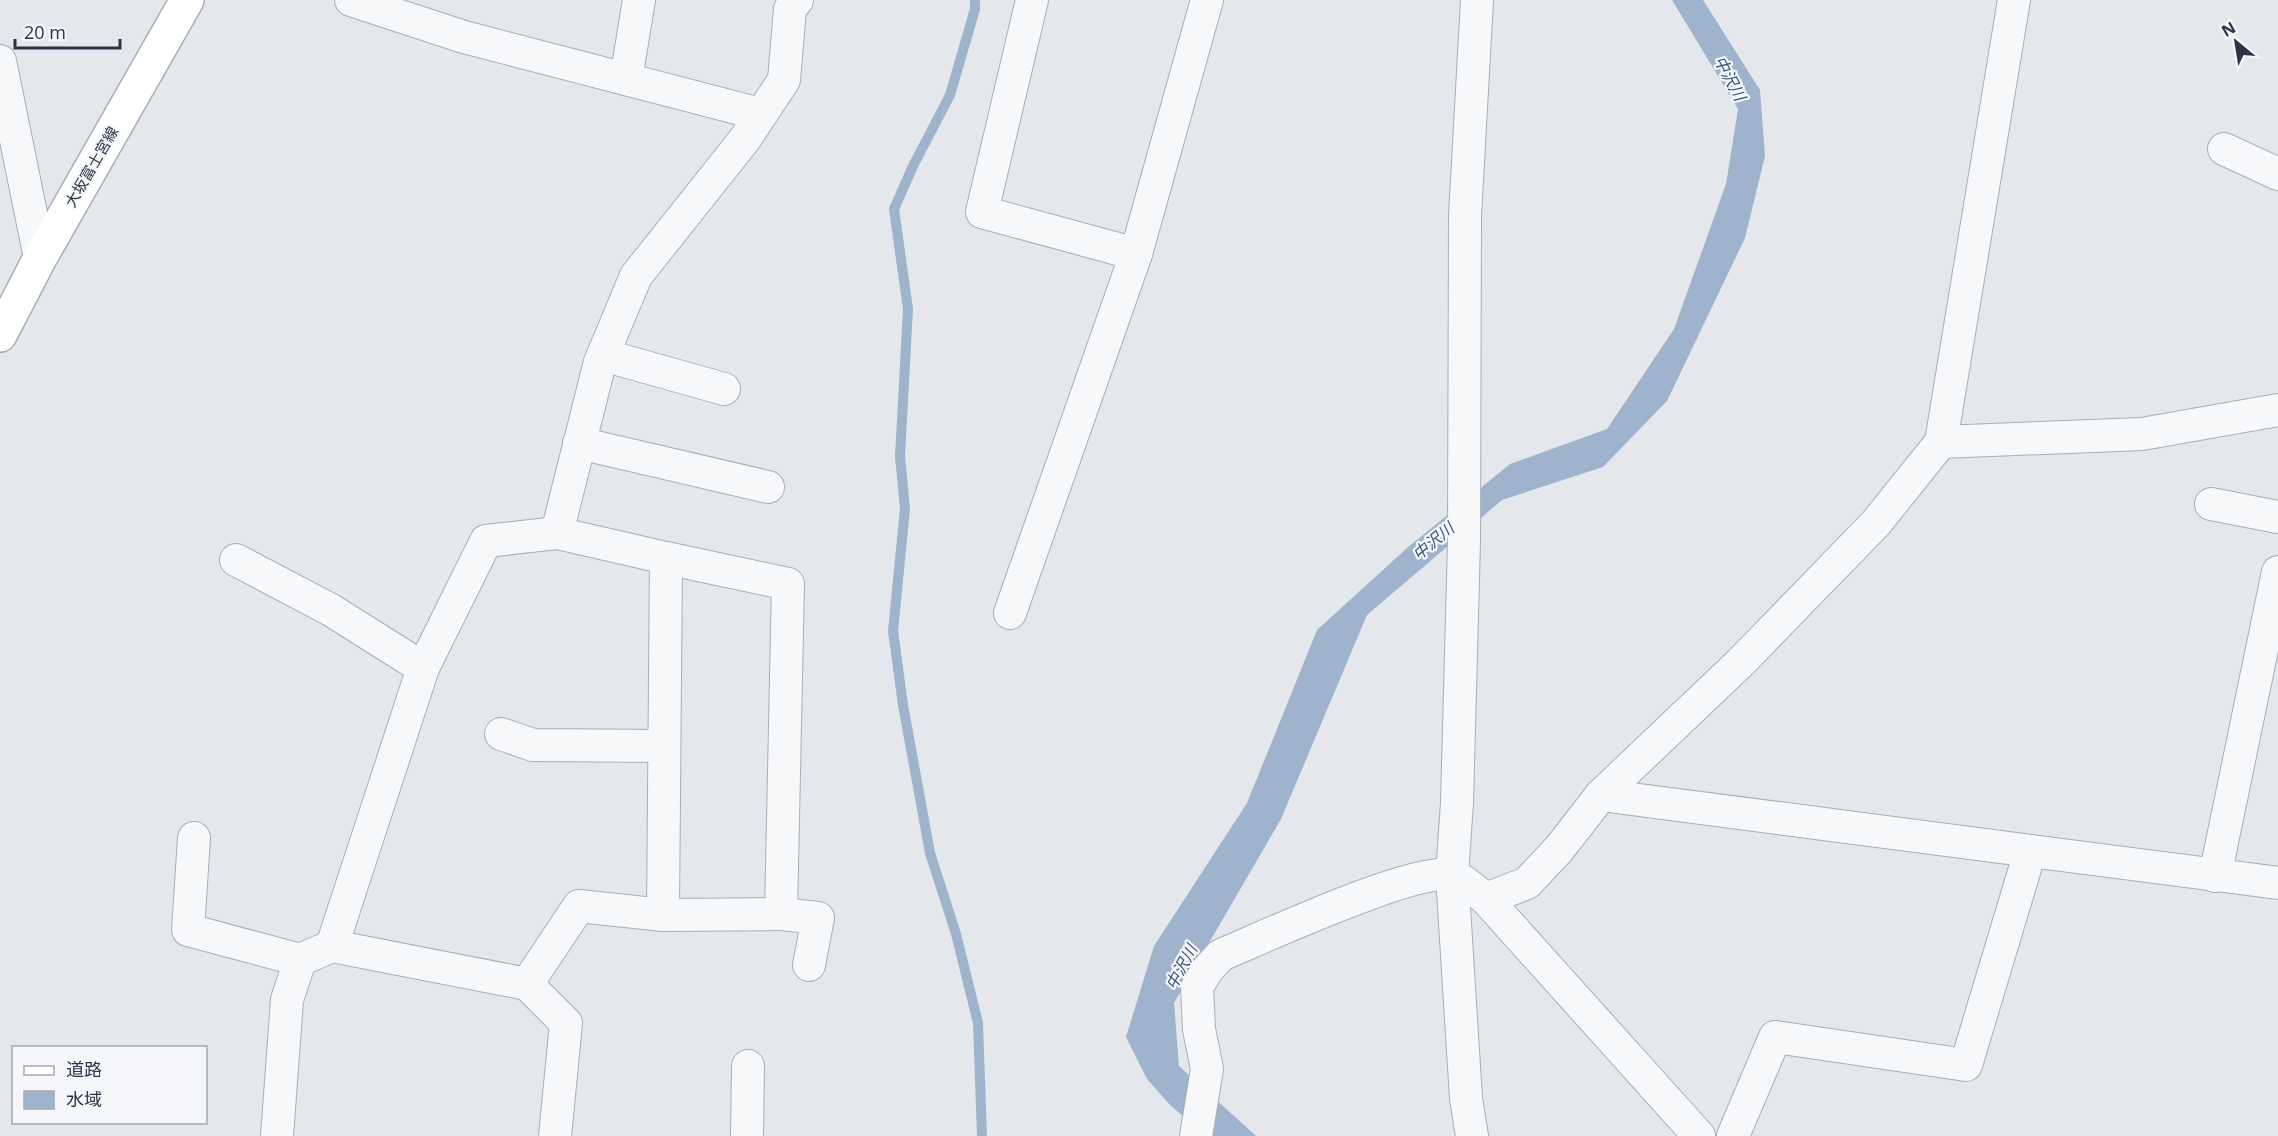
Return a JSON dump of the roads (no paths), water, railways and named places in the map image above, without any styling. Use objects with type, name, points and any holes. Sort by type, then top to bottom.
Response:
[{"type":"main road","name":"大坂富士宮線","points":[[0,335],[40,258],[187,0]]},
{"type":"street","points":[[351,0],[464,37],[760,114]]},
{"type":"street","points":[[626,79],[639,0]]},
{"type":"street","points":[[557,533],[603,355],[636,276],[745,139],[784,80],[790,9],[797,0]]},
{"type":"street","points":[[1032,0],[982,212],[1136,254]]},
{"type":"street","points":[[1010,613],[1136,254],[1207,0]]},
{"type":"street","points":[[1472,1136],[1466,1098],[1452,875],[1457,803],[1464,542],[1465,216],[1477,0]]},
{"type":"street","points":[[1486,899],[1527,882],[1559,849],[1601,795],[1741,662],[1876,523],[1941,442],[2014,0]]},
{"type":"street","points":[[0,60],[40,258]]},
{"type":"street","points":[[2224,149],[2278,174]]},
{"type":"street","points":[[603,355],[724,389]]},
{"type":"street","points":[[1941,442],[2142,434],[2278,410]]},
{"type":"street","points":[[579,443],[768,487]]},
{"type":"street","points":[[2211,504],[2278,517]]},
{"type":"street","points":[[332,946],[423,668],[486,541],[557,533],[788,584],[780,874],[781,914]]},
{"type":"street","points":[[663,915],[666,558]]},
{"type":"street","points":[[236,560],[331,610],[423,668]]},
{"type":"street","points":[[2215,876],[2278,572]]},
{"type":"street","points":[[501,734],[533,745],[664,746]]},
{"type":"street","points":[[1601,795],[2278,883]]},
{"type":"street","points":[[194,838],[188,930],[300,960],[332,946],[527,984],[566,1023],[555,1136]]},
{"type":"street","points":[[1733,1136],[1775,1037],[1966,1065],[2030,852]]},
{"type":"street","points":[[1196,1136],[1207,1070],[1199,1029],[1197,987],[1208,969],[1221,955],[1388,887],[1432,876],[1452,875],[1486,899],[1699,1136]]},
{"type":"street","points":[[527,984],[579,906],[663,915],[781,914],[818,918],[809,965]]},
{"type":"street","points":[[277,1136],[287,1000],[300,960]]},
{"type":"street","points":[[747,1136],[748,1066]]},
{"type":"water","name":"中沢川","points":[[1672,0],[1703,0],[1760,90],[1765,156],[1745,238],[1667,401],[1603,467],[1502,500],[1367,615],[1281,819],[1174,1003],[1179,1066],[1256,1136],[1206,1136],[1170,1105],[1147,1079],[1126,1037],[1154,946],[1247,803],[1317,630],[1407,548],[1510,464],[1607,429],[1674,329],[1726,184],[1738,109]]},
{"type":"waterway","points":[[975,0],[975,9],[950,95],[913,166],[894,209],[908,309],[900,456],[905,509],[893,631],[903,705],[930,853],[956,934],[978,1023],[982,1136]]}]
